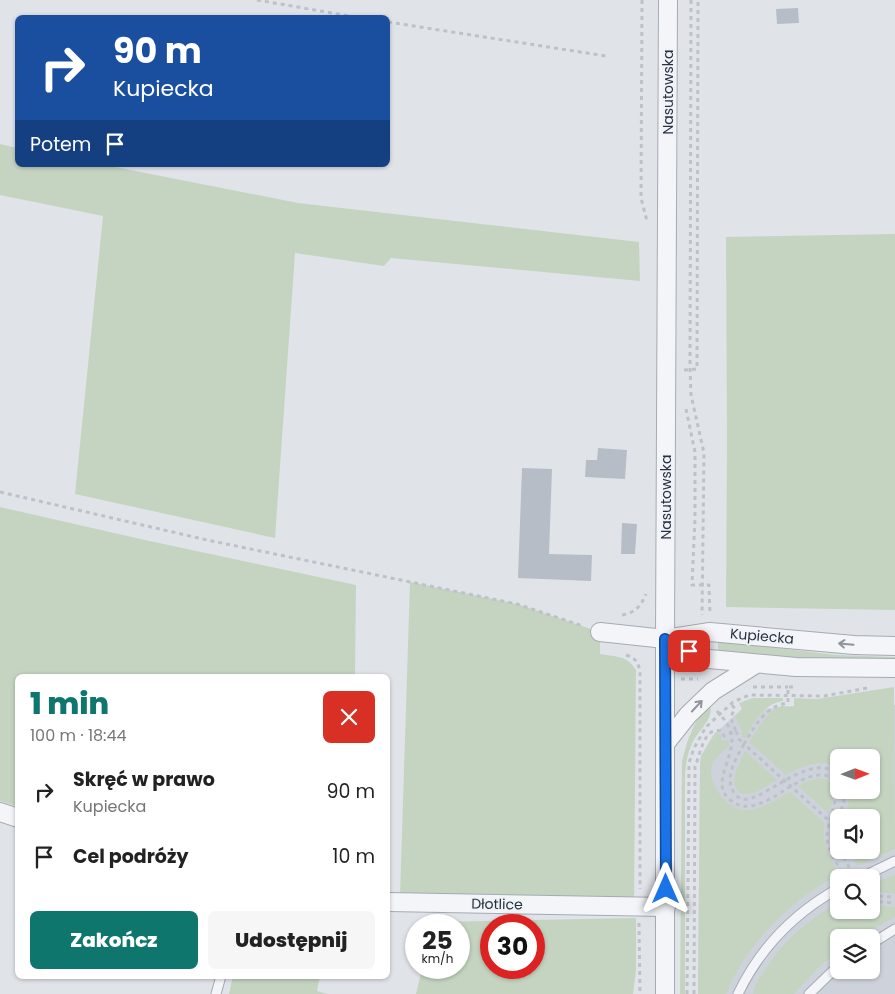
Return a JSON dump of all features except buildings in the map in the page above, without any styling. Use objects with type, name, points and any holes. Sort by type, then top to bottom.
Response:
[{"type":"street","name":"Nasutowska","points":[[665,994],[668,0]]},
{"type":"street","points":[[600,632],[665,639]]},
{"type":"street","name":"Kupiecka","points":[[665,639],[710,632],[854,645],[895,646]]},
{"type":"street","name":"Kupiecka","points":[[665,639],[702,657],[756,664],[806,667],[895,668]]},
{"type":"street","name":"Kupiecka","points":[[666,744],[706,697],[726,681],[756,664]]},
{"type":"street","points":[[0,812],[15,817]]},
{"type":"street","name":"Dłotlice","points":[[390,902],[666,907]]},
{"type":"lane","points":[[879,869],[895,861]]},
{"type":"lane","points":[[738,994],[753,967],[782,929],[800,913],[830,894]]},
{"type":"lane","points":[[880,938],[895,929]]},
{"type":"lane","points":[[809,994],[830,974]]},
{"type":"lane","points":[[216,994],[220,979]]},
{"type":"path","points":[[257,0],[344,15]]},
{"type":"path","points":[[642,0],[642,198],[649,228]]},
{"type":"path","points":[[691,0],[690,369],[691,395],[704,453],[702,632]]},
{"type":"path","points":[[697,369],[698,0]]},
{"type":"path","points":[[390,22],[606,56]]},
{"type":"path","points":[[0,492],[216,542],[518,604],[600,632]]},
{"type":"path","points":[[687,585],[692,585]]},
{"type":"path","points":[[614,615],[631,613],[642,604],[647,593]]},
{"type":"path","points":[[623,654],[635,660],[640,666],[640,994]]},
{"type":"path","points":[[702,657],[702,690],[730,730],[732,740],[732,750],[724,771],[722,784],[726,796],[734,803],[743,807],[758,804],[808,777],[822,775],[831,779],[837,786],[837,797],[834,809]]},
{"type":"path","points":[[680,679],[698,679]]},
{"type":"path","points":[[788,687],[788,704],[780,704],[760,718],[744,744],[732,768],[730,778],[731,789],[737,797],[745,800],[756,797],[784,780],[809,770],[830,770]]},
{"type":"path","points":[[747,688],[797,687]]},
{"type":"path","points":[[688,994],[689,763],[694,748],[706,727],[733,702],[749,696],[824,696],[870,687]]},
{"type":"path","points":[[736,731],[739,739],[744,744],[830,821],[827,829],[827,841],[830,848]]},
{"type":"path","points":[[844,859],[850,869]]},
{"type":"path","points":[[880,896],[895,897]]},
{"type":"path","points":[[880,902],[895,903]]},
{"type":"path","points":[[694,946],[694,994]]},
{"type":"shaded area","points":[[895,705],[895,994],[698,994],[700,767],[701,756],[713,735],[742,709]]},
{"type":"green space","points":[[0,144],[15,148],[15,167],[115,167],[298,203],[639,242],[640,281],[391,258],[384,266],[295,253],[275,538],[75,494],[103,216],[0,195]]},
{"type":"green space","points":[[895,234],[895,610],[726,607],[726,237]]},
{"type":"green space","points":[[0,507],[356,585],[355,674],[15,674],[15,805],[0,801]]},
{"type":"green space","points":[[410,582],[517,604],[600,632],[600,654],[625,659],[633,665],[636,670],[634,906],[400,895]]},
{"type":"green space","points":[[718,641],[837,655],[895,657],[895,661],[830,660],[718,654]]},
{"type":"green space","points":[[894,687],[895,849],[880,856],[880,809],[847,809],[849,799],[880,799],[880,749],[830,749],[830,765],[819,763],[812,764],[786,775],[749,742],[772,711],[782,706],[794,706],[794,698],[817,699]]},
{"type":"green space","points":[[753,698],[783,698],[783,701],[770,706],[760,715],[746,738],[742,737],[742,732],[735,716],[742,709],[739,703]]},
{"type":"green space","points":[[708,706],[711,709],[710,714],[690,748],[685,771],[685,994],[680,994],[682,761],[694,725]]},
{"type":"green space","points":[[716,732],[721,735],[722,741],[729,740],[729,746],[714,761],[711,770],[714,785],[724,799],[737,808],[749,810],[767,804],[790,792],[825,823],[825,843],[830,859],[836,869],[830,869],[830,880],[804,897],[772,925],[746,957],[726,994],[698,994],[701,756]]},
{"type":"green space","points":[[745,751],[777,780],[755,793],[742,794],[737,790],[734,779],[735,774]]},
{"type":"green space","points":[[819,778],[827,780],[830,783],[830,799],[833,799],[828,813],[798,786]]},
{"type":"green space","points":[[852,859],[873,859],[858,866]]},
{"type":"green space","points":[[895,875],[895,894],[880,892],[880,881]]},
{"type":"green space","points":[[880,906],[895,907],[895,917],[873,929],[830,929],[830,958],[794,994],[753,994],[759,978],[778,951],[816,916],[830,907],[830,919],[880,919]]},
{"type":"green space","points":[[636,918],[636,970],[633,994],[416,994],[419,979],[470,979],[470,921],[480,921],[480,979],[545,979],[545,920]]},
{"type":"green space","points":[[232,979],[319,979],[317,991],[328,994],[229,994]]},
{"type":"route","points":[[666,889],[665,639],[689,651]]}]
